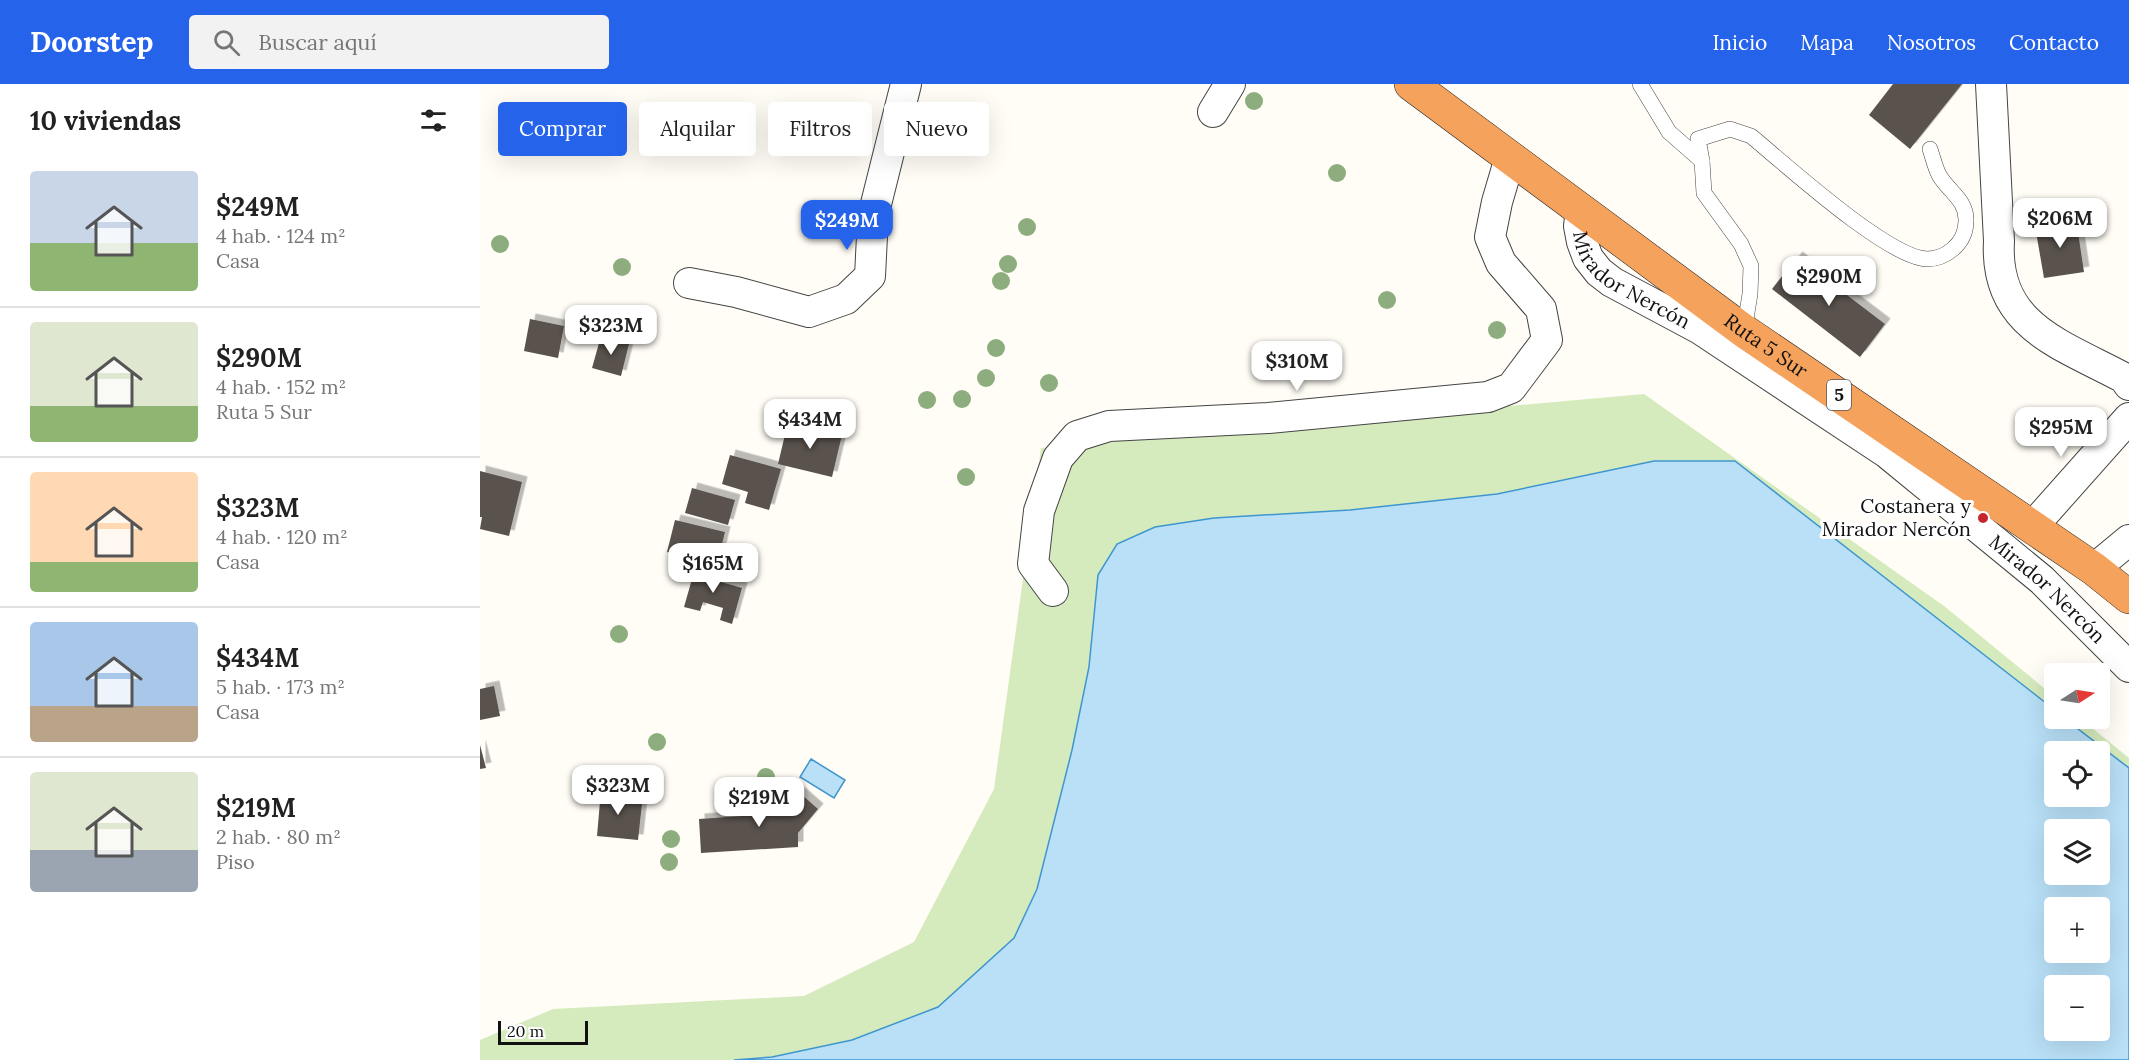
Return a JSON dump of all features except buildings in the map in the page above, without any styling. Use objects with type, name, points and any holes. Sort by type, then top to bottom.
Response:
[{"type":"highway","name":"Ruta 5 Sur","points":[[1411,84],[1744,331],[2094,569],[2129,597]]},
{"type":"street","points":[[689,283],[736,292],[809,312],[846,299],[870,276],[873,216],[906,84]]},
{"type":"street","points":[[1213,112],[1230,84]]},
{"type":"street","points":[[1992,84],[1983,222],[1998,258],[2006,291],[2014,306],[2036,331],[2124,378],[2129,385]]},
{"type":"street","points":[[1053,591],[1033,564],[1039,511],[1058,458],[1077,436],[1109,426],[1269,418],[1488,397],[1511,388],[1547,340],[1541,309],[1501,263],[1490,237],[1497,202],[1510,158]]},
{"type":"street","name":"Mirador Nercón","points":[[1581,210],[1582,242],[1588,258],[1599,272],[1612,282],[1700,329],[1887,453],[2042,580],[2129,667]]},
{"type":"street","points":[[2032,527],[2129,418]]},
{"type":"street","points":[[2094,569],[2129,540]]},
{"type":"lane","points":[[1640,84],[1669,132],[1702,161]]},
{"type":"lane","points":[[1744,331],[1750,294],[1751,266],[1741,243],[1704,193],[1698,139],[1730,129],[1751,136],[1873,235],[1915,256],[1927,259],[1940,257],[1950,252],[1959,243],[1964,232],[1983,222],[1964,207],[1958,196],[1940,176],[1930,149]]},
{"type":"green space","points":[[1644,394],[1944,606],[2044,688],[2044,729],[2093,729],[2108,741],[2044,741],[2044,807],[2110,807],[2110,743],[2129,758],[2129,1060],[480,1060],[480,1040],[553,1009],[804,996],[914,942],[994,789],[1041,448]]},
{"type":"water","points":[[1654,461],[1735,461],[2044,701],[2044,729],[2078,729],[2094,741],[2044,741],[2044,807],[2110,807],[2110,753],[2129,768],[2129,1060],[734,1060],[772,1057],[852,1040],[938,1007],[1014,938],[1037,889],[1072,750],[1089,667],[1098,575],[1117,544],[1155,527],[1214,518],[1350,510],[1497,494]]},
{"type":"water","points":[[811,759],[845,780],[834,798],[800,777]]},
{"type":"place","name":"Costanera y Mirador Nercón","points":[[1983,518]]}]
